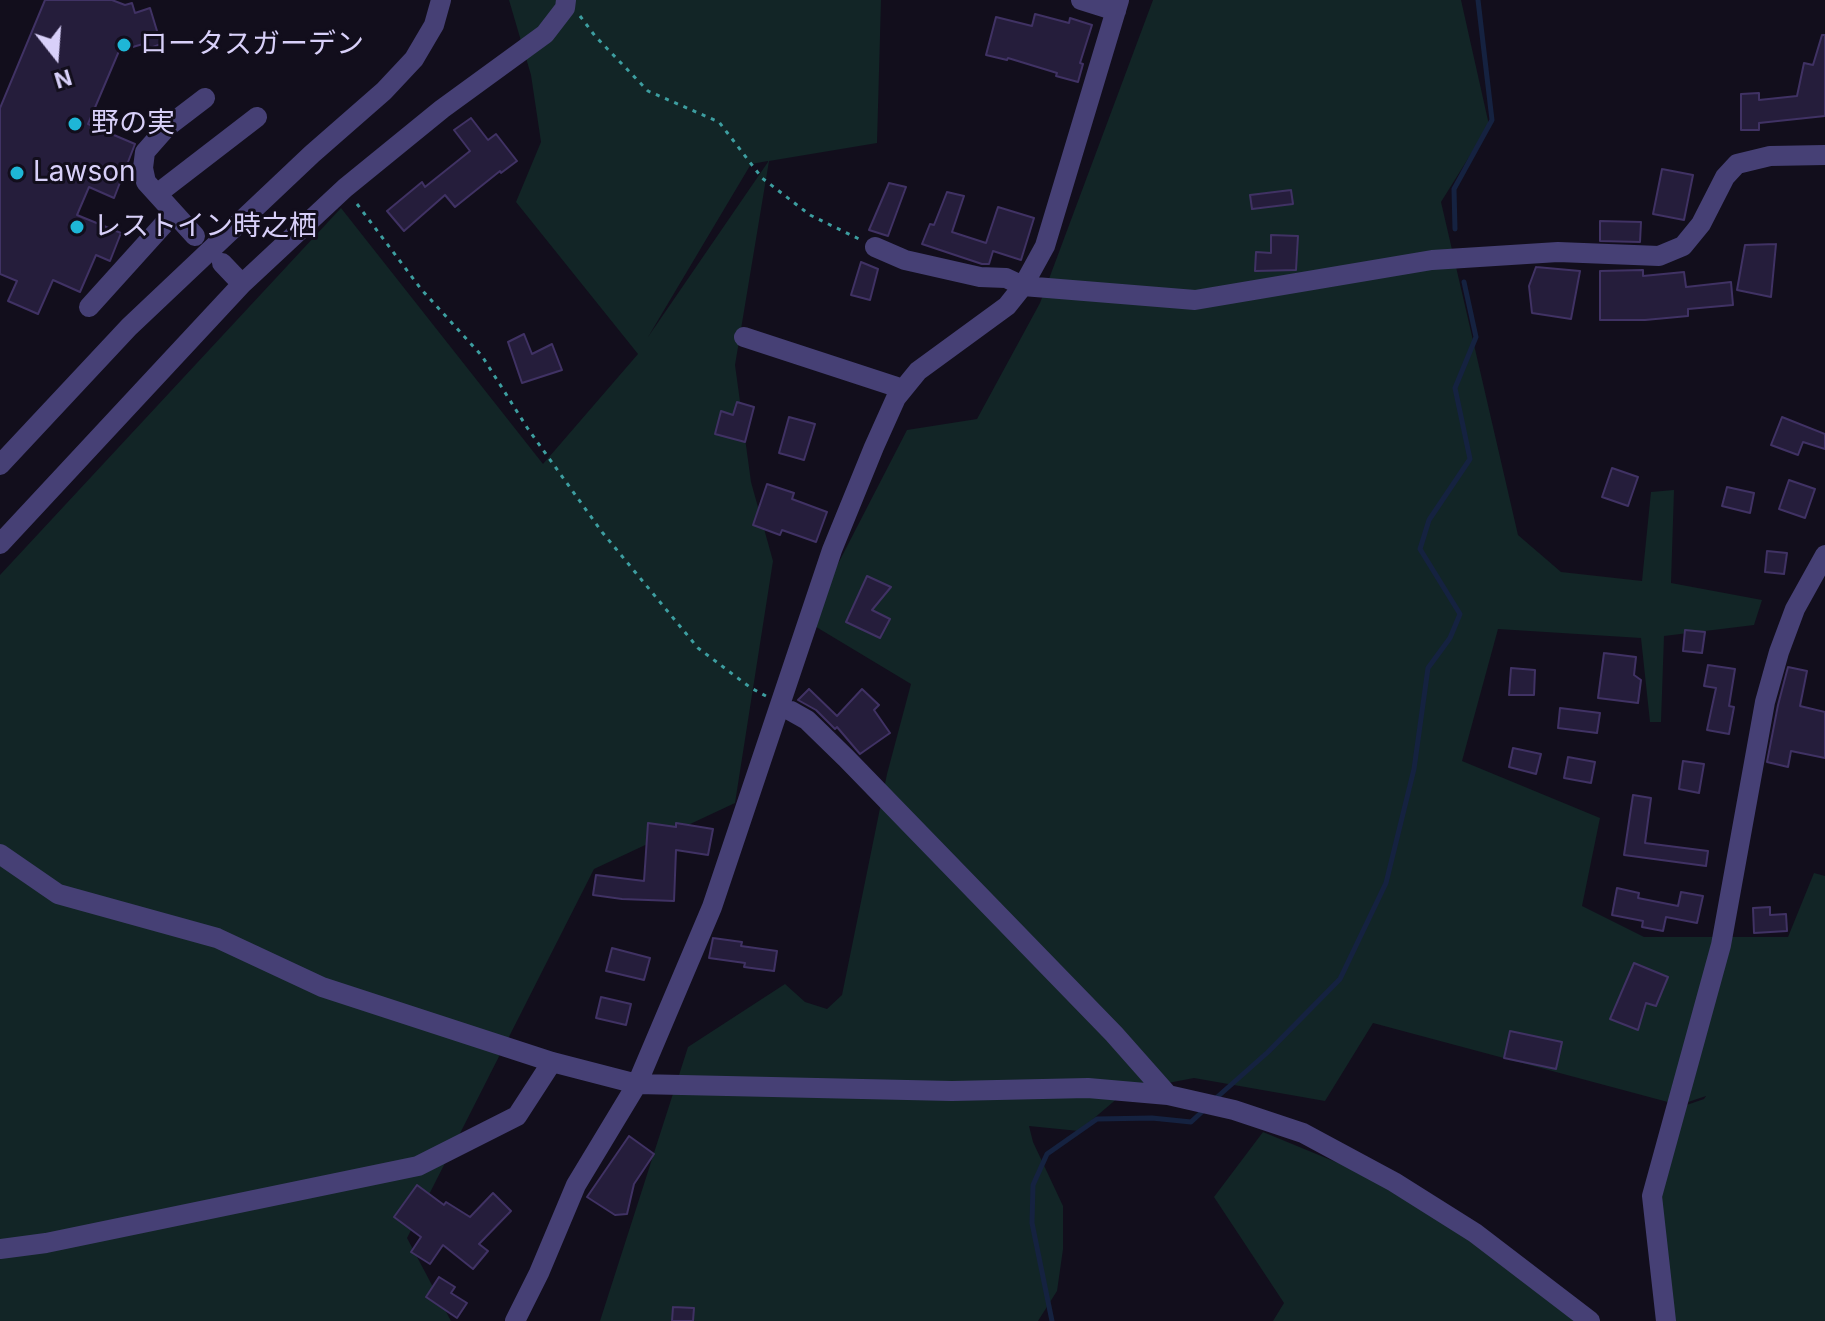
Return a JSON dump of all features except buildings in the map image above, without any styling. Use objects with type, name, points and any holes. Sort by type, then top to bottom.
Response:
[{"type":"street","points":[[0,465],[129,327],[312,154],[384,91],[414,59],[434,25],[441,0]]},
{"type":"street","points":[[515,1321],[576,1185],[637,1084],[712,907],[832,550],[896,398],[918,371],[1007,306],[1023,286],[1045,246],[1118,6],[1081,0]]},
{"type":"street","points":[[0,544],[242,284],[345,188],[442,109],[545,34],[565,8],[572,6]]},
{"type":"street","points":[[195,236],[146,182],[143,168],[145,152],[167,127],[205,98]]},
{"type":"street","points":[[157,194],[257,117]]},
{"type":"street","points":[[875,247],[905,260],[980,277],[1006,278],[1023,286],[1195,300],[1432,260],[1558,252],[1659,256],[1683,246],[1701,224],[1725,177],[1737,164],[1770,156],[1825,155]]},
{"type":"street","points":[[89,307],[173,214]]},
{"type":"street","points":[[222,263],[242,284]]},
{"type":"street","points":[[744,337],[903,389]]},
{"type":"street","points":[[1666,1321],[1652,1196],[1721,945],[1765,702],[1795,609],[1825,555]]},
{"type":"street","points":[[791,711],[807,720],[857,769],[1114,1034],[1168,1095]]},
{"type":"street","points":[[0,854],[58,894],[217,938],[322,987],[552,1062],[637,1084],[952,1091],[1088,1088],[1168,1095],[1234,1110],[1303,1133],[1394,1182],[1475,1233],[1590,1321]]},
{"type":"street","points":[[0,1249],[46,1243],[418,1166],[517,1116],[552,1062]]},
{"type":"path","points":[[572,6],[595,36],[648,91],[719,122],[762,178],[810,215],[875,247]]},
{"type":"path","points":[[345,188],[421,289],[482,356],[528,429],[602,532],[698,648],[751,688],[791,711]]},
{"type":"green space","points":[[509,0],[881,0],[877,143],[769,161],[735,365],[751,482],[773,561],[735,803],[594,869],[407,1238],[451,1321],[0,1321],[0,575],[341,208],[543,464],[638,354],[516,202],[541,142],[531,75]],"holes":[[[768,161],[648,337],[751,164]]]},
{"type":"green space","points":[[1153,0],[1461,0],[1489,125],[1441,202],[1518,535],[1561,572],[1642,581],[1651,492],[1674,490],[1671,583],[1762,600],[1754,625],[1664,636],[1661,722],[1650,722],[1641,638],[1498,629],[1462,761],[1600,818],[1582,906],[1644,937],[1788,937],[1814,873],[1825,876],[1825,1321],[1666,1321],[1652,1196],[1678,1108],[1706,1096],[1679,1105],[1373,1023],[1325,1101],[1194,1078],[1126,1091],[1079,1131],[1029,1126],[1033,1142],[1063,1206],[1063,1249],[1057,1291],[1038,1321],[600,1321],[688,1047],[785,984],[805,1002],[827,1009],[842,995],[887,774],[911,684],[808,622],[907,430],[977,419],[1040,303]]},
{"type":"green space","points":[[1263,1132],[1411,1193],[1579,1321],[1273,1321],[1284,1303],[1214,1197]]},
{"type":"waterway","points":[[1455,229],[1454,189],[1492,120],[1478,0]]},
{"type":"waterway","points":[[1215,1099],[1268,1052],[1340,979],[1386,883],[1414,769],[1428,668],[1450,638],[1460,614],[1420,549],[1429,520],[1470,459],[1455,388],[1476,337],[1464,282]]},
{"type":"waterway","points":[[1052,1321],[1032,1223],[1033,1185],[1047,1154],[1097,1119],[1152,1118],[1191,1122],[1205,1109]]},
{"type":"place","name":"ロータスガーデン","points":[[124,45]]},
{"type":"place","name":"野の実","points":[[75,124]]},
{"type":"place","name":"Lawson","points":[[17,173]]},
{"type":"place","name":"レストイン時之栖","points":[[77,227]]}]
